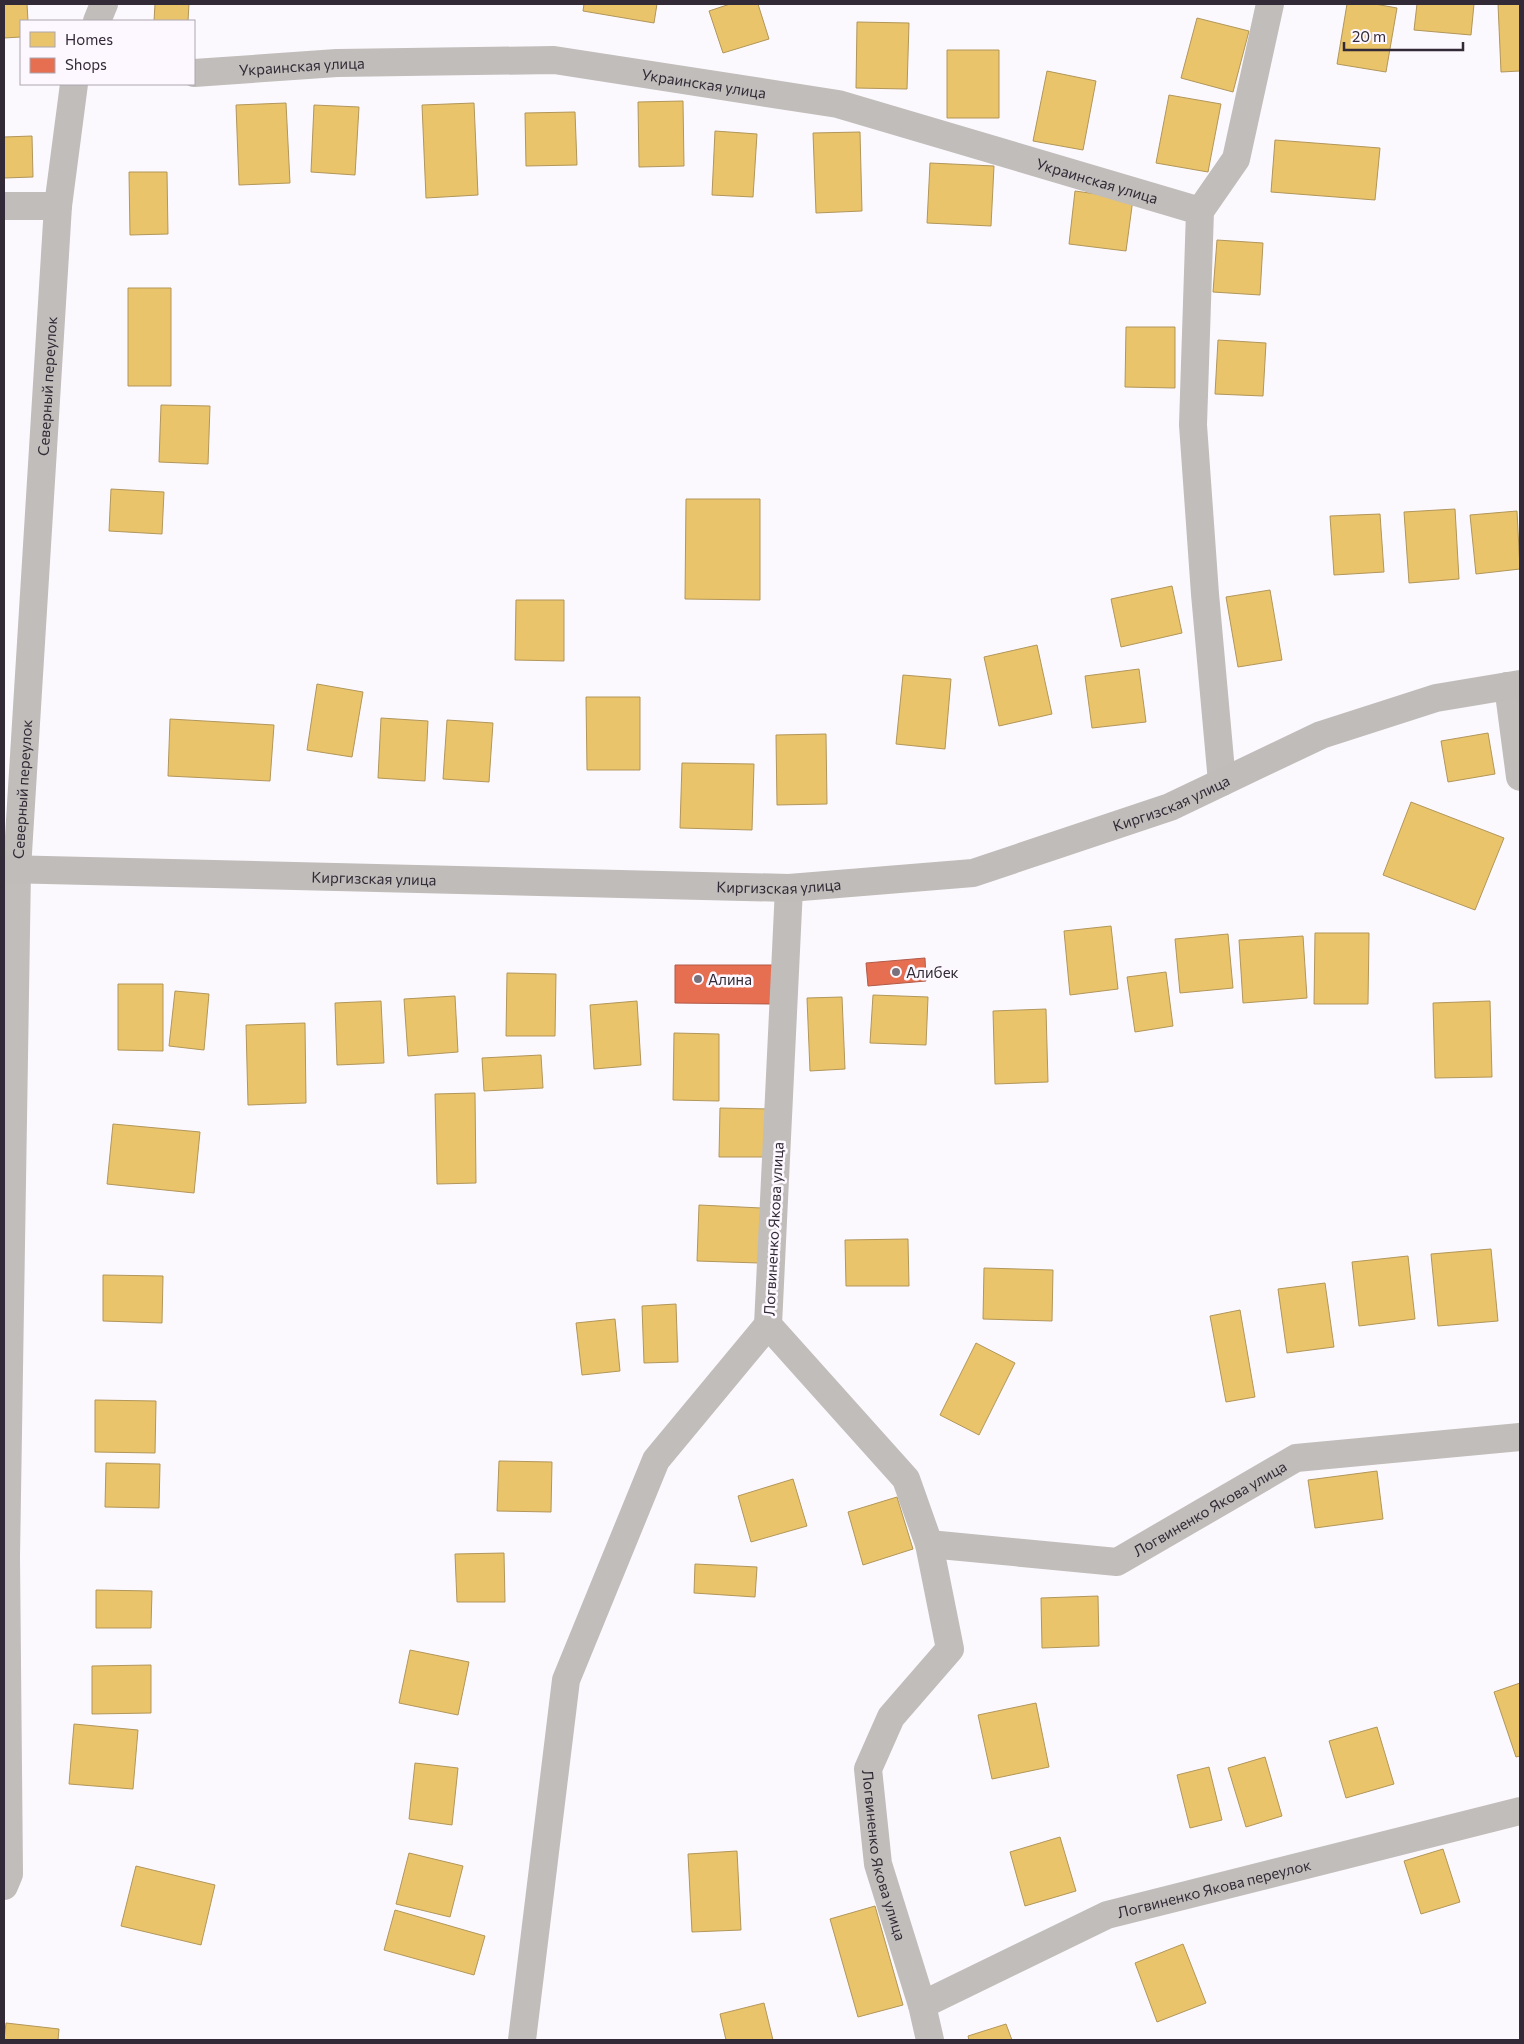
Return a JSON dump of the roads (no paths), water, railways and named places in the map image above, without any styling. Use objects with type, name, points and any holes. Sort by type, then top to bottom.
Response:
[{"type":"main road","name":"Киргизская улица","points":[[10,869],[790,888],[973,873],[1170,807],[1330,732],[1436,698],[1514,685]]},
{"type":"street","points":[[97,20],[104,4]]},
{"type":"street","points":[[1222,782],[1205,594],[1193,426],[1200,211],[1236,160],[1270,4]]},
{"type":"street","name":"Украинская улица","points":[[195,73],[337,62],[554,60],[838,104],[1200,211]]},
{"type":"street","name":"Северный переулок","points":[[4,1886],[9,1874],[5,1557],[10,869],[58,206],[74,85]]},
{"type":"street","points":[[4,206],[58,206]]},
{"type":"street","points":[[1514,685],[1520,778]]},
{"type":"street","name":"Логвиненко Якова улица","points":[[790,888],[768,1325],[906,1479],[930,1544],[950,1649],[891,1717],[868,1769],[878,1864],[922,2005],[930,2040]]},
{"type":"street","points":[[522,2040],[566,1680],[656,1460],[768,1325]]},
{"type":"street","name":"Логвиненко Якова улица","points":[[930,1544],[1117,1562],[1296,1458],[1520,1437]]},
{"type":"street","name":"Логвиненко Якова переулок","points":[[922,2005],[1106,1915],[1520,1811]]},
{"type":"place","name":"Алибек","points":[[896,972]]},
{"type":"place","name":"Алина","points":[[698,979]]}]
